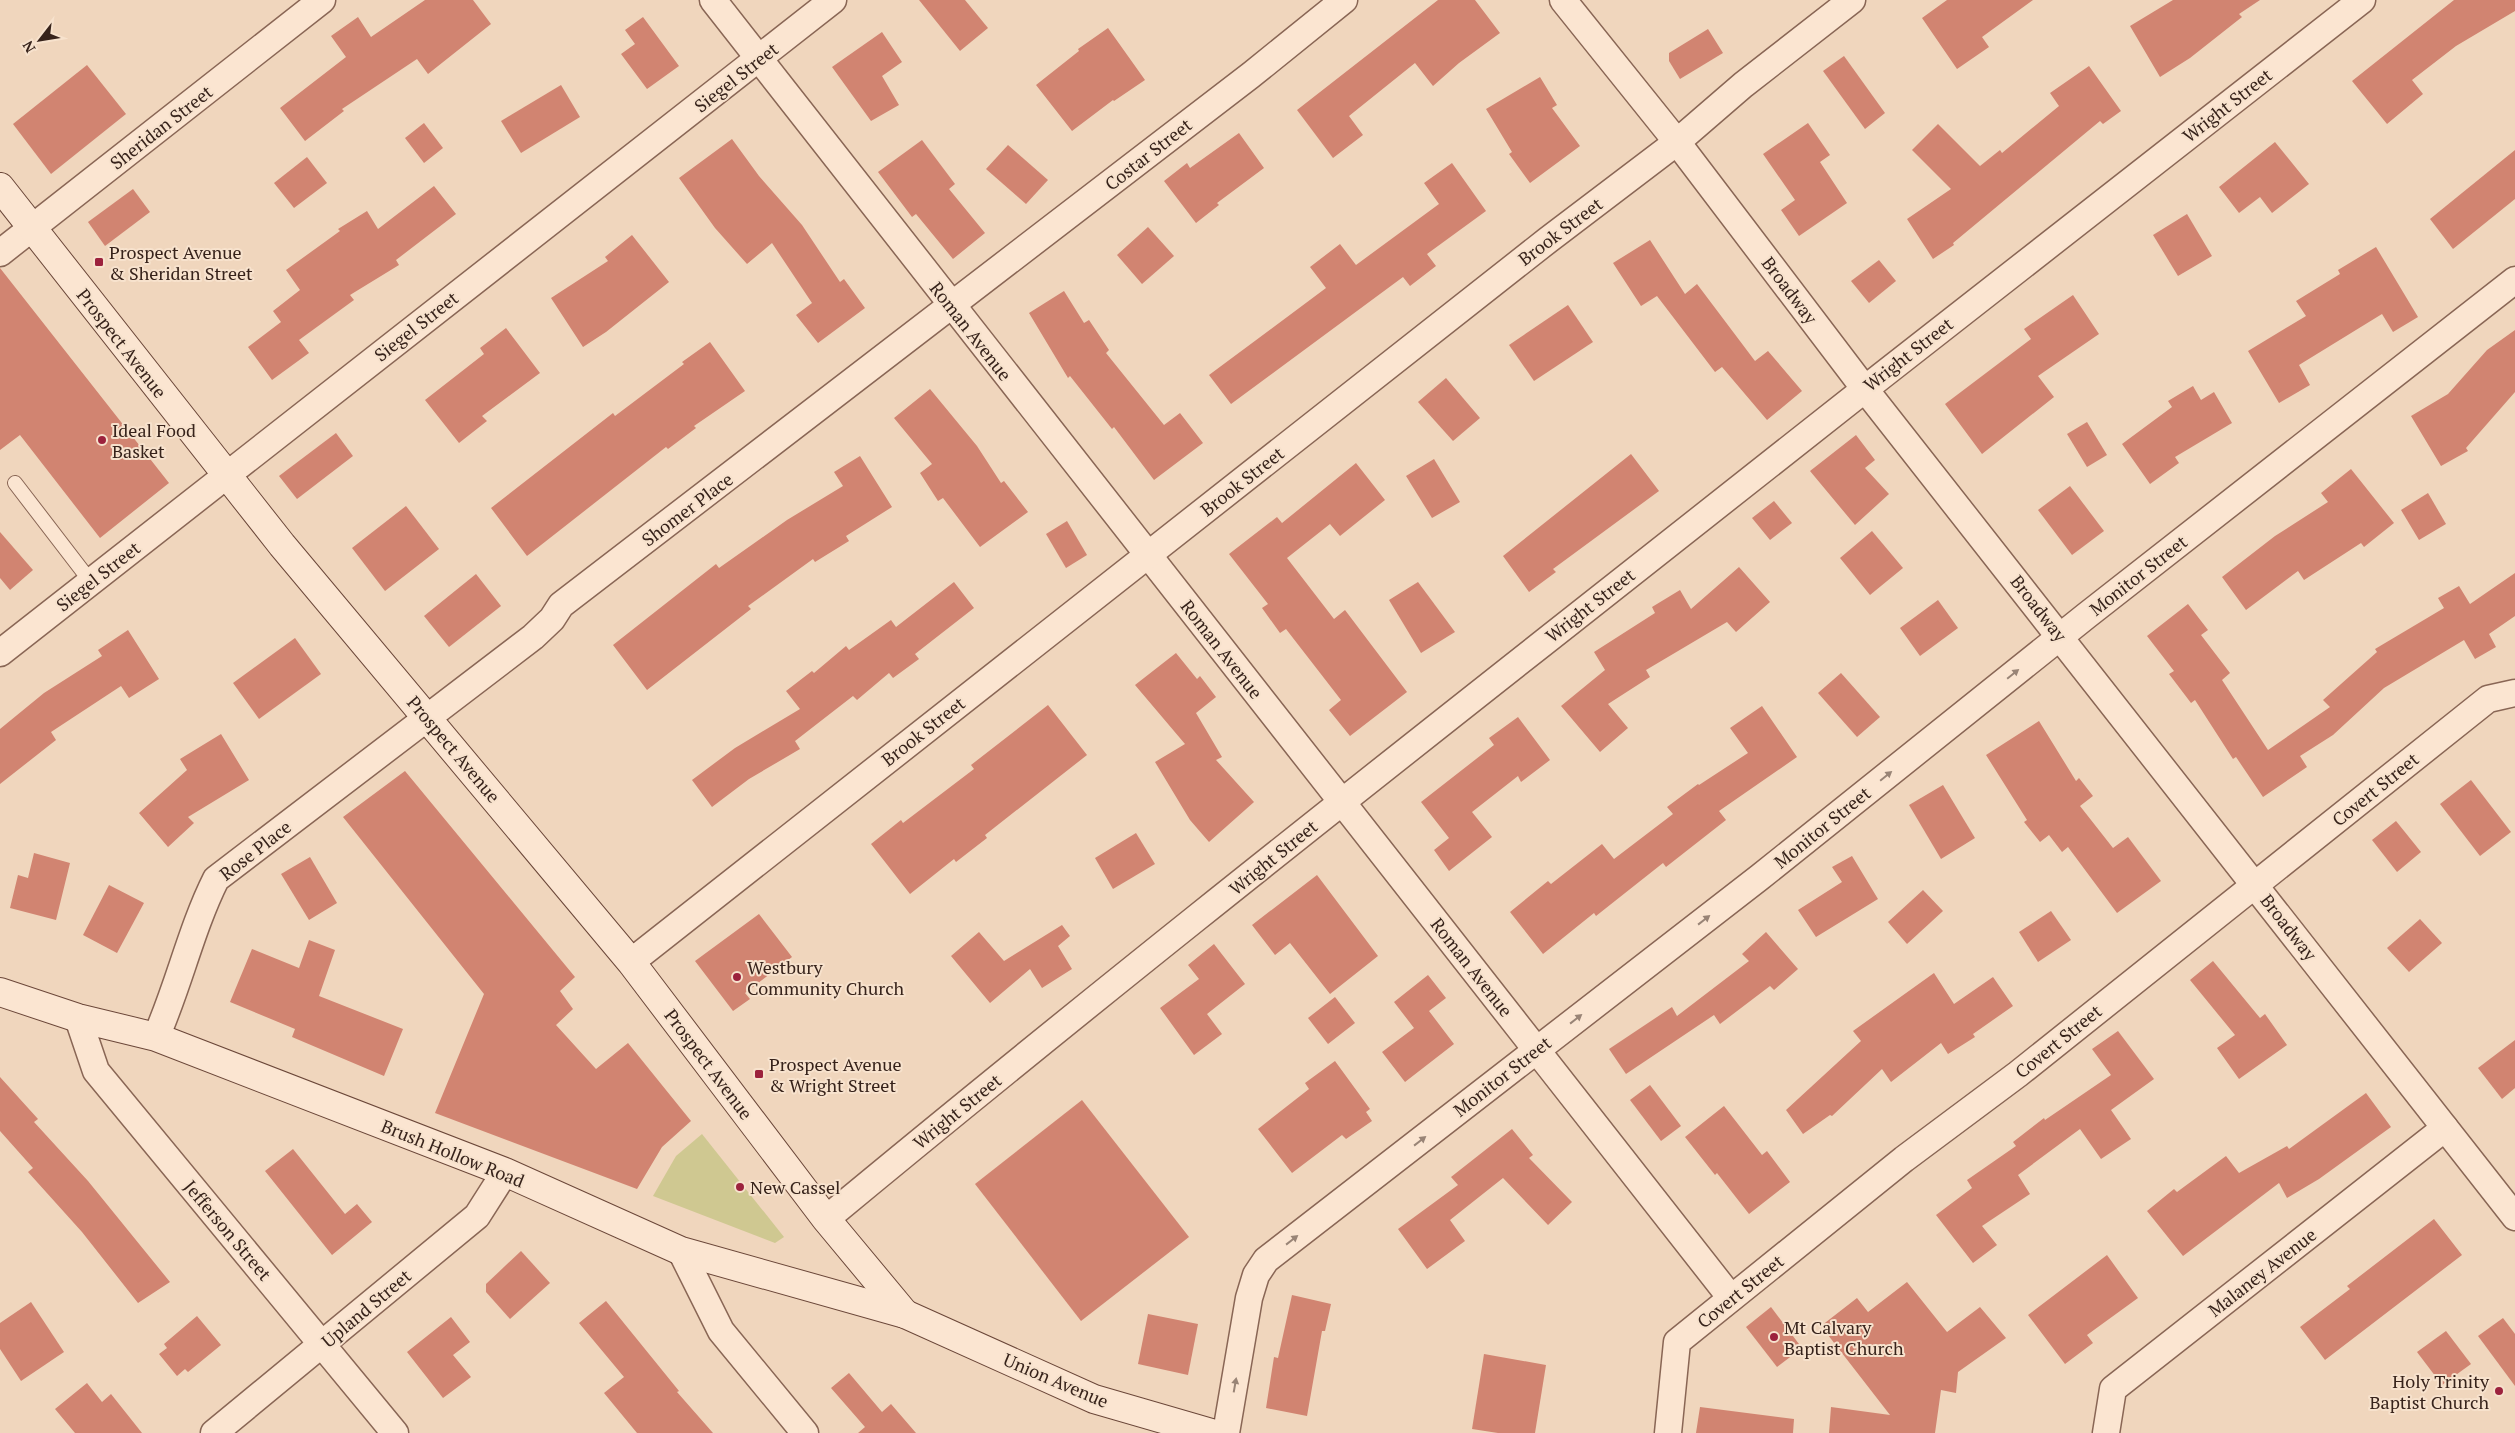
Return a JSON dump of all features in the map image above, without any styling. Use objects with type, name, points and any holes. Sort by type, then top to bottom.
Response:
[{"type":"main road","name":"Prospect Avenue","points":[[0,187],[282,546],[428,717],[631,962],[826,1219],[905,1314]]},
{"type":"main road","name":"Brush Hollow Road","points":[[0,992],[78,1018],[156,1037],[505,1172],[681,1251],[905,1314]]},
{"type":"main road","name":"Union Avenue","points":[[905,1314],[1094,1399],[1211,1433]]},
{"type":"street","name":"Sheridan Street","points":[[0,253],[322,0]]},
{"type":"street","name":"Roman Avenue","points":[[713,0],[1731,1298]]},
{"type":"street","name":"Siegel Street","points":[[0,653],[833,0]]},
{"type":"street","name":"Costar Street","points":[[952,306],[1251,75],[1344,0]]},
{"type":"street","name":"Broadway","points":[[1563,0],[1677,142],[1864,388],[2256,884],[2515,1217]]},
{"type":"street","name":"Brook Street","points":[[631,962],[1548,240],[1677,142],[1743,85],[1852,0]]},
{"type":"street","name":"Wright Street","points":[[826,1219],[1070,1018],[1342,802],[1864,388],[2362,0]]},
{"type":"street","name":"Monitor Street","points":[[1226,1433],[1249,1298],[1256,1275],[1266,1260],[1760,877],[2061,636],[2515,280]]},
{"type":"street","name":"Shomer Place","points":[[428,717],[532,637],[552,620],[561,605],[952,306]]},
{"type":"street","name":"Covert Street","points":[[1668,1433],[1678,1342],[1904,1159],[2018,1074],[2488,699],[2515,693]]},
{"type":"street","name":"Rose Place","points":[[156,1037],[171,1004],[203,906],[216,879],[428,717]]},
{"type":"street","name":"Jefferson Street","points":[[78,1018],[96,1071],[395,1433]]},
{"type":"street","name":"Malaney Avenue","points":[[2106,1433],[2113,1389],[2445,1128]]},
{"type":"street","name":"Upland Street","points":[[214,1433],[477,1216],[505,1172]]},
{"type":"street","points":[[681,1251],[721,1331],[805,1433]]},
{"type":"lane","points":[[16,483],[91,582]]},
{"type":"shaded area","points":[[702,1134],[784,1237],[775,1243],[653,1196],[676,1156]]},
{"type":"building","points":[[425,0],[473,0],[491,24],[428,74],[417,59],[342,109],[344,111],[305,141],[280,108],[346,57],[331,36],[358,17],[371,37]]},
{"type":"building","points":[[919,0],[965,0],[988,28],[960,51]]},
{"type":"building","points":[[1438,0],[1475,0],[1500,33],[1459,63],[1433,86],[1415,63],[1349,116],[1363,135],[1333,158],[1297,110]]},
{"type":"building","points":[[1947,0],[2033,0],[1982,37],[1989,47],[1957,69],[1922,18]]},
{"type":"building","points":[[2173,0],[2260,0],[2239,14],[2242,17],[2190,58],[2160,77],[2130,26]]},
{"type":"building","points":[[2454,0],[2515,0],[2515,11],[2456,46],[2412,80],[2423,94],[2387,124],[2352,81]]},
{"type":"building","points":[[643,17],[679,66],[647,89],[621,54],[635,44],[625,30]]},
{"type":"building","points":[[1108,28],[1145,80],[1113,100],[1072,131],[1036,85],[1079,51],[1078,49]]},
{"type":"building","points":[[1708,29],[1723,53],[1680,79],[1669,61],[1669,53]]},
{"type":"building","points":[[882,32],[902,62],[882,76],[899,105],[871,121],[832,67]]},
{"type":"building","points":[[1844,56],[1885,113],[1865,129],[1823,71]]},
{"type":"building","points":[[87,65],[126,114],[51,174],[13,124]]},
{"type":"building","points":[[2089,66],[2121,111],[2103,124],[2100,121],[1953,243],[1954,245],[1933,259],[1907,219],[1951,189],[1912,150],[1938,124],[1980,166],[2000,150],[2002,153],[2059,106],[2050,93]]},
{"type":"building","points":[[1540,77],[1557,105],[1552,108],[1580,146],[1530,183],[1509,154],[1512,152],[1486,109]]},
{"type":"building","points":[[561,85],[580,117],[521,153],[501,121]]},
{"type":"building","points":[[424,123],[443,148],[424,163],[405,138]]},
{"type":"building","points":[[1808,123],[1830,155],[1820,162],[1847,203],[1799,236],[1781,210],[1795,200],[1763,154]]},
{"type":"building","points":[[1239,133],[1264,168],[1217,203],[1219,205],[1196,223],[1164,181],[1187,163],[1190,168]]},
{"type":"building","points":[[732,139],[759,176],[802,225],[840,282],[844,279],[865,308],[818,343],[796,315],[812,303],[772,243],[747,264],[715,228],[679,178]]},
{"type":"building","points":[[922,140],[955,184],[949,189],[985,233],[953,259],[916,214],[912,217],[878,172]]},
{"type":"building","points":[[2275,142],[2309,184],[2272,213],[2260,197],[2239,213],[2219,187]]},
{"type":"building","points":[[1008,145],[1048,180],[1026,204],[986,169]]},
{"type":"building","points":[[2515,150],[2515,199],[2453,249],[2430,219]]},
{"type":"building","points":[[307,157],[327,183],[294,208],[274,183]]},
{"type":"building","points":[[1452,163],[1486,211],[1427,254],[1436,266],[1410,286],[1403,277],[1231,404],[1209,375],[1326,288],[1310,267],[1340,244],[1356,265],[1439,204],[1424,183]]},
{"type":"building","points":[[434,186],[456,214],[396,260],[399,265],[350,295],[354,300],[299,340],[309,353],[272,380],[248,347],[281,322],[273,311],[300,290],[286,270],[340,231],[338,229],[367,211],[378,229]]},
{"type":"building","points":[[133,189],[150,212],[105,246],[88,222]]},
{"type":"building","points":[[2187,214],[2212,256],[2178,276],[2153,235]]},
{"type":"building","points":[[1148,227],[1174,256],[1142,284],[1117,255]]},
{"type":"building","points":[[632,235],[669,282],[606,332],[583,347],[551,298],[608,261],[605,257]]},
{"type":"building","points":[[1650,240],[1685,294],[1697,284],[1755,361],[1768,351],[1802,391],[1767,420],[1722,367],[1715,372],[1657,296],[1641,306],[1613,263]]},
{"type":"building","points":[[2376,247],[2418,317],[2393,332],[2382,314],[2299,365],[2310,385],[2279,403],[2248,351],[2306,316],[2296,301],[2340,274],[2338,270]]},
{"type":"building","points":[[1879,260],[1896,281],[1869,303],[1851,281]]},
{"type":"building","points":[[0,268],[169,483],[100,538],[20,435],[0,450]]},
{"type":"building","points":[[1064,291],[1084,323],[1089,320],[1109,350],[1106,353],[1164,425],[1180,413],[1203,443],[1154,480],[1114,427],[1112,429],[1070,376],[1068,378],[1029,313]]},
{"type":"building","points":[[2073,295],[2099,334],[2038,376],[2054,397],[1982,454],[1945,404],[2031,339],[2024,329]]},
{"type":"building","points":[[1568,305],[1593,342],[1534,381],[1509,345]]},
{"type":"building","points":[[506,328],[540,373],[482,416],[487,421],[459,443],[425,400],[484,354],[480,348]]},
{"type":"building","points":[[2515,330],[2515,392],[2466,448],[2468,451],[2441,466],[2411,416],[2448,394],[2487,350]]},
{"type":"building","points":[[710,342],[745,391],[694,426],[696,428],[668,449],[666,447],[527,556],[491,508],[613,413],[615,416]]},
{"type":"building","points":[[1446,378],[1480,418],[1453,441],[1418,402]]},
{"type":"building","points":[[2193,386],[2201,400],[2214,392],[2232,423],[2175,457],[2179,463],[2150,484],[2122,444],[2172,407],[2168,401]]},
{"type":"building","points":[[930,389],[977,446],[1001,483],[1004,481],[1028,512],[980,547],[943,498],[938,501],[920,473],[932,464],[894,418]]},
{"type":"building","points":[[2087,422],[2107,455],[2087,467],[2067,434]]},
{"type":"building","points":[[336,433],[353,456],[297,499],[279,476]]},
{"type":"building","points":[[1856,435],[1875,460],[1865,468],[1889,494],[1855,525],[1810,471]]},
{"type":"building","points":[[1631,454],[1659,491],[1553,569],[1556,572],[1529,592],[1503,556]]},
{"type":"building","points":[[860,456],[892,507],[846,536],[849,541],[815,562],[813,559],[748,606],[751,609],[647,690],[613,645],[716,564],[719,568],[787,520],[843,486],[834,472]]},
{"type":"building","points":[[1434,459],[1460,502],[1432,518],[1406,476]]},
{"type":"building","points":[[1356,463],[1385,500],[1340,536],[1330,524],[1287,558],[1334,619],[1345,610],[1407,692],[1350,736],[1329,710],[1341,700],[1286,629],[1280,633],[1262,608],[1268,604],[1229,554],[1277,517],[1282,523]]},
{"type":"building","points":[[2351,469],[2394,523],[2364,547],[2361,543],[2304,580],[2298,571],[2246,610],[2222,577],[2275,536],[2328,502],[2321,493]]},
{"type":"building","points":[[2070,486],[2104,531],[2072,555],[2038,510]]},
{"type":"building","points":[[2428,493],[2446,524],[2419,540],[2401,510]]},
{"type":"building","points":[[1774,501],[1792,523],[1770,540],[1752,518]]},
{"type":"building","points":[[406,506],[439,549],[385,591],[352,548]]},
{"type":"building","points":[[1067,521],[1087,555],[1066,568],[1046,534]]},
{"type":"building","points":[[1872,531],[1903,568],[1870,595],[1840,558]]},
{"type":"building","points":[[0,532],[33,570],[10,590],[0,578]]},
{"type":"building","points":[[1739,567],[1770,602],[1736,632],[1727,622],[1646,670],[1650,677],[1608,704],[1628,728],[1600,752],[1561,706],[1605,670],[1594,652],[1655,613],[1652,607],[1680,590],[1691,609]]},
{"type":"building","points":[[2515,573],[2515,616],[2489,634],[2496,647],[2475,659],[2464,640],[2384,688],[2333,735],[2300,756],[2307,767],[2263,797],[2236,757],[2233,759],[2195,700],[2191,703],[2169,674],[2174,671],[2147,636],[2188,604],[2208,630],[2201,635],[2230,673],[2222,680],[2268,750],[2330,707],[2323,700],[2377,652],[2375,649],[2444,608],[2438,598],[2459,586],[2470,604]]},
{"type":"building","points":[[476,574],[501,606],[449,647],[424,616]]},
{"type":"building","points":[[954,582],[974,608],[915,654],[919,659],[893,678],[889,673],[857,700],[853,696],[795,741],[800,749],[749,779],[712,807],[692,780],[735,748],[800,709],[786,691],[812,671],[814,673],[846,646],[849,650],[891,620],[896,627]]},
{"type":"building","points":[[1418,582],[1455,632],[1421,653],[1389,600]]},
{"type":"building","points":[[1938,600],[1958,628],[1920,656],[1900,628]]},
{"type":"building","points":[[128,630],[159,679],[129,698],[121,686],[51,732],[56,740],[0,784],[0,729],[44,693],[102,656],[98,650]]},
{"type":"building","points":[[295,638],[321,674],[259,719],[233,683]]},
{"type":"building","points":[[1176,653],[1197,679],[1200,676],[1216,697],[1196,713],[1222,757],[1216,760],[1254,802],[1209,842],[1190,820],[1155,762],[1185,744],[1135,685]]},
{"type":"building","points":[[1841,673],[1880,717],[1857,737],[1818,693]]},
{"type":"building","points":[[1048,705],[1087,755],[985,835],[987,838],[956,862],[954,859],[910,894],[871,844],[901,820],[903,823],[974,769],[971,765]]},
{"type":"building","points":[[1762,706],[1797,757],[1719,811],[1726,820],[1666,867],[1663,863],[1596,916],[1594,913],[1543,954],[1510,912],[1548,881],[1551,884],[1602,844],[1614,859],[1673,814],[1667,807],[1698,784],[1748,753],[1730,728]]},
{"type":"building","points":[[1518,717],[1550,760],[1521,782],[1518,776],[1472,812],[1492,837],[1449,871],[1434,850],[1449,838],[1421,802],[1494,745],[1489,738]]},
{"type":"building","points":[[2039,721],[2076,781],[2079,778],[2093,796],[2080,806],[2113,848],[2128,837],[2161,881],[2117,913],[2068,847],[2062,852],[2049,835],[2040,842],[2024,822],[2027,820],[1986,755]]},
{"type":"building","points":[[221,734],[249,780],[188,817],[194,823],[168,847],[139,813],[187,770],[180,759]]},
{"type":"building","points":[[405,771],[575,977],[560,991],[573,1009],[556,1025],[596,1069],[628,1043],[691,1121],[662,1147],[637,1189],[435,1113],[484,994],[343,817]]},
{"type":"building","points":[[2471,780],[2511,832],[2480,856],[2440,804]]},
{"type":"building","points":[[1943,785],[1975,838],[1941,859],[1909,805]]},
{"type":"building","points":[[2396,821],[2421,852],[2397,872],[2372,840]]},
{"type":"building","points":[[1136,833],[1155,864],[1113,889],[1095,858]]},
{"type":"building","points":[[34,853],[70,863],[56,920],[10,908],[18,875],[28,878]]},
{"type":"building","points":[[1852,856],[1878,899],[1816,937],[1798,910],[1842,882],[1832,867]]},
{"type":"building","points":[[310,857],[337,903],[309,920],[281,874]]},
{"type":"building","points":[[1317,875],[1378,956],[1330,994],[1290,943],[1275,955],[1252,925]]},
{"type":"building","points":[[109,885],[144,903],[117,953],[83,935]]},
{"type":"building","points":[[1923,890],[1943,911],[1907,944],[1888,922]]},
{"type":"building","points":[[2051,911],[2071,940],[2038,962],[2019,932]]},
{"type":"building","name":"Westbury Community Church","points":[[759,914],[792,957],[745,993],[750,999],[733,1011],[695,961]]},
{"type":"building","points":[[2420,919],[2442,943],[2409,972],[2387,948]]},
{"type":"building","points":[[1062,925],[1070,936],[1058,946],[1072,969],[1042,988],[1030,969],[990,1003],[951,956],[979,932],[1004,961]]},
{"type":"building","points":[[1766,932],[1798,969],[1774,990],[1770,986],[1720,1024],[1714,1015],[1626,1074],[1609,1049],[1672,1007],[1677,1016],[1749,961],[1742,954]]},
{"type":"building","points":[[309,940],[335,950],[319,996],[403,1029],[384,1076],[292,1037],[295,1029],[230,1002],[252,949],[299,968]]},
{"type":"building","points":[[1214,944],[1245,984],[1207,1014],[1222,1034],[1194,1055],[1160,1008],[1199,979],[1188,965]]},
{"type":"building","points":[[2213,961],[2260,1018],[2265,1014],[2287,1045],[2239,1079],[2217,1048],[2235,1035],[2190,980]]},
{"type":"building","points":[[1934,973],[1954,1004],[1993,977],[2013,1006],[1973,1034],[1975,1037],[1948,1054],[1941,1043],[1891,1082],[1882,1069],[1832,1116],[1830,1115],[1803,1134],[1786,1110],[1861,1041],[1853,1031]]},
{"type":"building","points":[[1428,975],[1446,998],[1429,1011],[1454,1044],[1405,1082],[1382,1052],[1414,1028],[1394,1002]]},
{"type":"building","points":[[1335,997],[1355,1023],[1328,1044],[1308,1018]]},
{"type":"building","points":[[2118,1031],[2154,1079],[2111,1110],[2131,1139],[2101,1159],[2080,1129],[2018,1175],[2030,1194],[1982,1226],[1997,1245],[1973,1263],[1936,1215],[1972,1188],[1967,1180],[2016,1146],[2013,1142],[2044,1118],[2045,1120],[2111,1075],[2092,1049]]},
{"type":"building","points":[[2515,1040],[2515,1088],[2502,1099],[2478,1068]]},
{"type":"building","points":[[1335,1061],[1370,1109],[1366,1112],[1372,1121],[1346,1139],[1342,1135],[1292,1173],[1258,1129],[1309,1089],[1305,1083]]},
{"type":"building","points":[[0,1077],[38,1119],[34,1122],[88,1181],[170,1282],[138,1303],[82,1232],[28,1172],[33,1168],[0,1131]]},
{"type":"building","points":[[1650,1085],[1681,1126],[1661,1141],[1630,1100]]},
{"type":"building","points":[[2366,1093],[2391,1127],[2319,1179],[2287,1198],[2279,1183],[2183,1256],[2147,1211],[2174,1189],[2177,1192],[2226,1156],[2239,1173],[2287,1146],[2289,1149]]},
{"type":"building","points":[[1082,1100],[1189,1237],[1081,1321],[975,1184]]},
{"type":"building","points":[[1724,1106],[1762,1155],[1767,1151],[1790,1182],[1749,1214],[1717,1173],[1715,1175],[1685,1137]]},
{"type":"building","points":[[1512,1129],[1533,1155],[1529,1158],[1572,1202],[1548,1225],[1503,1178],[1450,1220],[1465,1241],[1427,1269],[1398,1229],[1458,1185],[1451,1177]]},
{"type":"building","points":[[293,1149],[345,1214],[357,1204],[372,1222],[332,1255],[265,1171]]},
{"type":"building","points":[[2434,1219],[2462,1255],[2325,1360],[2300,1327],[2350,1289],[2347,1286]]},
{"type":"building","points":[[521,1251],[550,1283],[510,1319],[486,1292],[486,1284]]},
{"type":"building","points":[[2107,1255],[2138,1298],[2087,1335],[2093,1343],[2065,1364],[2028,1315]]},
{"type":"building","points":[[1907,1282],[1947,1332],[1980,1307],[2006,1338],[1958,1372],[1956,1393],[1941,1390],[1935,1433],[1829,1433],[1831,1407],[1890,1415],[1821,1326],[1857,1298],[1868,1312]]},
{"type":"building","points":[[1292,1295],[1331,1304],[1325,1331],[1322,1331],[1307,1416],[1266,1408],[1274,1357],[1278,1358]]},
{"type":"building","points":[[606,1301],[679,1391],[677,1392],[713,1433],[637,1433],[604,1393],[624,1377],[579,1323]]},
{"type":"building","points":[[31,1302],[64,1352],[21,1381],[0,1349],[0,1323]]},
{"type":"building","name":"Mt Calvary Baptist Church","points":[[1771,1307],[1802,1348],[1777,1367],[1746,1327]]},
{"type":"building","points":[[1148,1314],[1198,1324],[1188,1375],[1138,1364]]},
{"type":"building","points":[[197,1316],[221,1345],[188,1372],[185,1369],[177,1376],[159,1354],[167,1348],[164,1344]]},
{"type":"building","points":[[451,1317],[470,1342],[453,1355],[471,1377],[443,1398],[407,1352]]},
{"type":"building","points":[[2503,1318],[2515,1334],[2515,1386],[2478,1336]]},
{"type":"building","points":[[2446,1331],[2471,1364],[2442,1385],[2417,1352]]},
{"type":"building","points":[[1484,1354],[1546,1365],[1535,1433],[1498,1433],[1472,1429]]},
{"type":"building","points":[[849,1373],[882,1412],[891,1404],[916,1433],[858,1433],[865,1427],[831,1388]]},
{"type":"building","points":[[87,1383],[102,1402],[111,1394],[142,1433],[75,1433],[55,1409]]},
{"type":"building","points":[[1700,1407],[1794,1419],[1793,1433],[1696,1433]]},
{"type":"place","name":"Prospect Avenue & Sheridan Street","points":[[99,262]]},
{"type":"place","name":"Ideal Food Basket","points":[[102,440]]},
{"type":"place","name":"Westbury Community Church","points":[[737,977]]},
{"type":"place","name":"Prospect Avenue & Wright Street","points":[[759,1074]]},
{"type":"place","name":"New Cassel","points":[[740,1187]]},
{"type":"place","name":"Mt Calvary Baptist Church","points":[[1774,1337]]},
{"type":"place","name":"Holy Trinity Baptist Church","points":[[2499,1391]]}]
